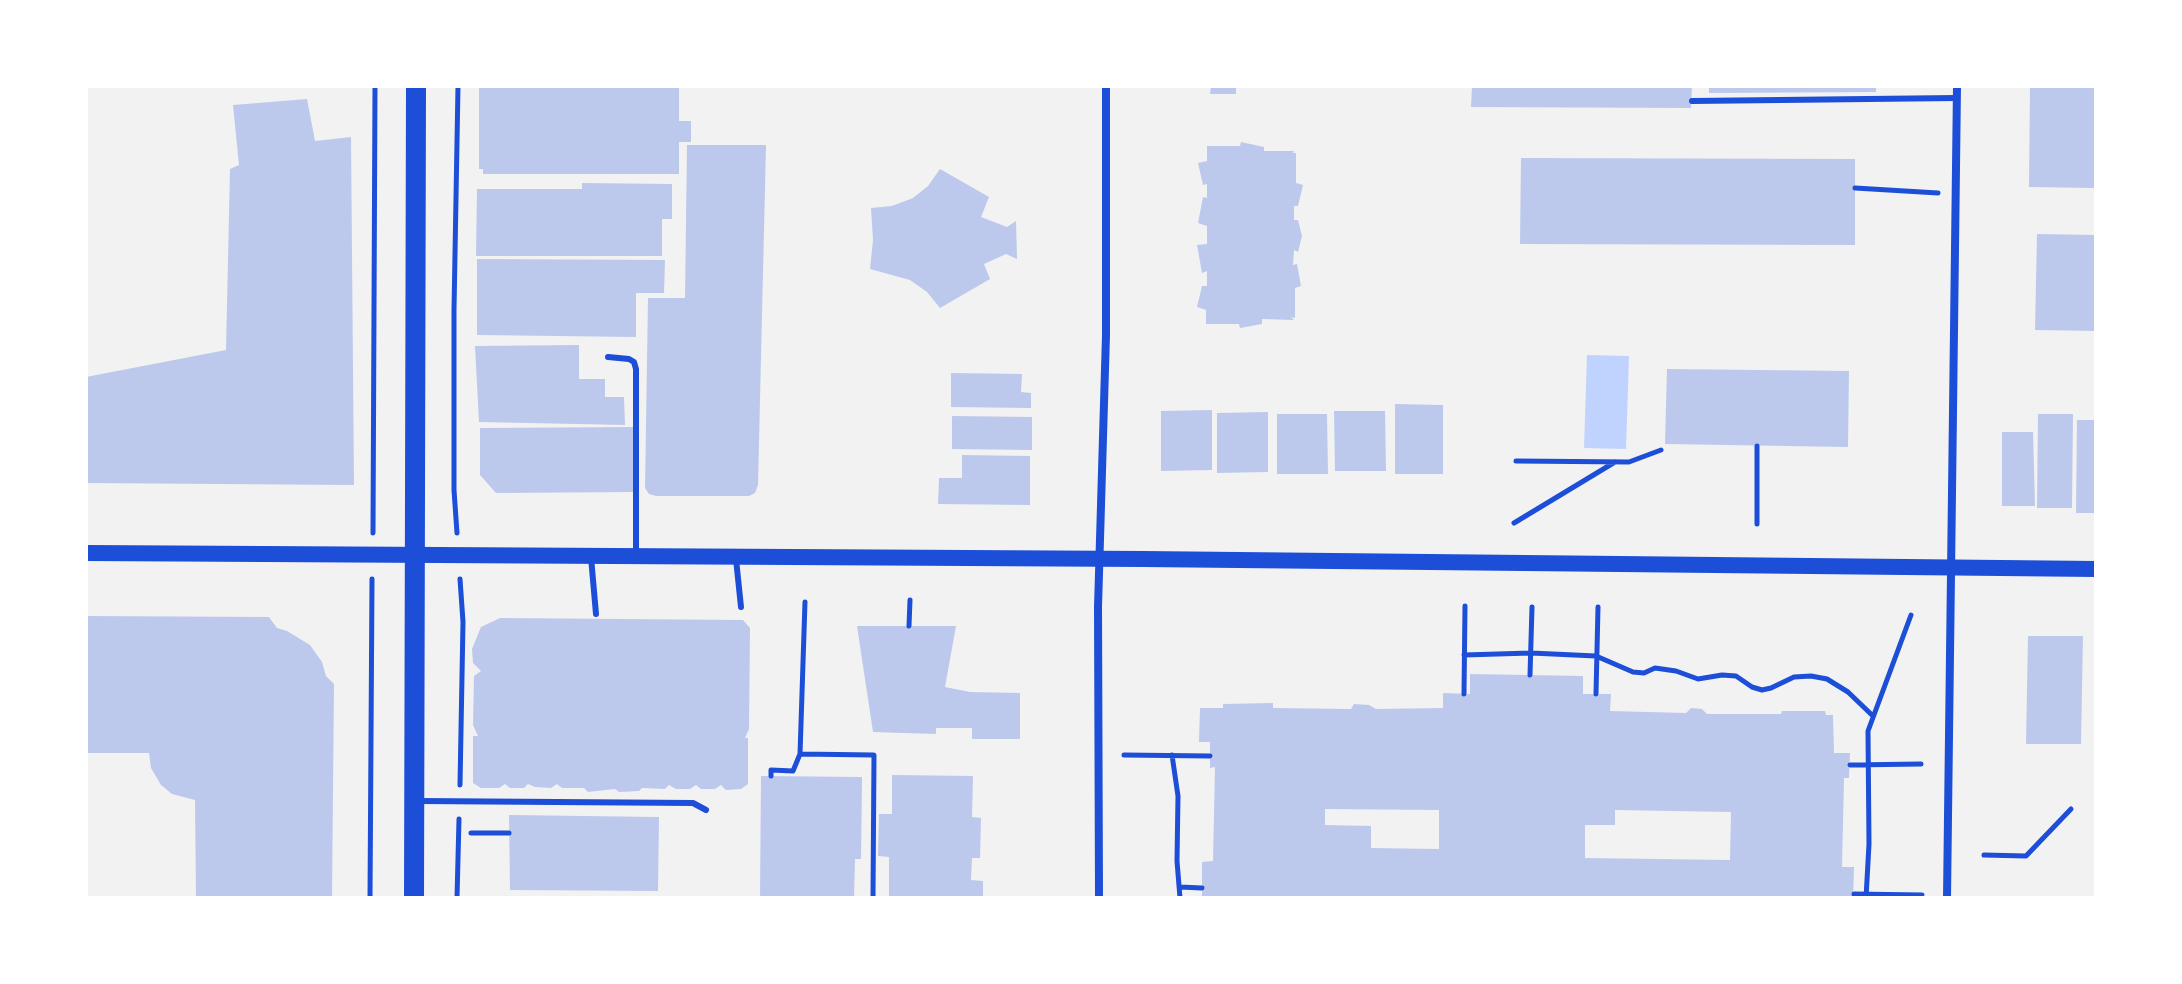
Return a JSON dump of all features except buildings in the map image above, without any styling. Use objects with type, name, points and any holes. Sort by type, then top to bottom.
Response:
[{"type":"main road","points":[[414,898],[416,86]]},
{"type":"main road","points":[[86,553],[2096,569]]},
{"type":"street","points":[[1099,898],[1099,559],[1106,335],[1106,86]]},
{"type":"street","points":[[1947,898],[1957,86]]},
{"type":"lane","points":[[1692,101],[1956,98]]},
{"type":"lane","points":[[608,357],[629,359],[636,369],[636,557]]},
{"type":"lane","points":[[591,557],[596,614]]},
{"type":"lane","points":[[736,557],[741,607]]},
{"type":"lane","points":[[413,801],[693,803],[706,810]]},
{"type":"path","points":[[370,898],[375,86]]},
{"type":"path","points":[[457,898],[463,622],[454,490],[458,86]]},
{"type":"path","points":[[1855,188],[1955,194]]},
{"type":"path","points":[[1757,446],[1757,524]]},
{"type":"path","points":[[1516,461],[1629,462],[1661,450]]},
{"type":"path","points":[[1514,523],[1616,462]]},
{"type":"path","points":[[909,626],[910,600]]},
{"type":"path","points":[[771,776],[771,770],[793,771],[800,754],[805,602]]},
{"type":"path","points":[[1464,694],[1465,606]]},
{"type":"path","points":[[1530,675],[1532,607]]},
{"type":"path","points":[[1596,694],[1598,607]]},
{"type":"path","points":[[1866,896],[1868,731],[1911,615]]},
{"type":"path","points":[[1464,655],[1531,653],[1596,656],[1633,672],[1644,673],[1655,668],[1698,679],[1736,676],[1762,690],[1794,677],[1827,679],[1848,692],[1873,716]]},
{"type":"path","points":[[800,754],[874,755],[873,898]]},
{"type":"path","points":[[1124,755],[1210,756]]},
{"type":"path","points":[[1172,755],[1178,796],[1180,898]]},
{"type":"path","points":[[1850,765],[1921,764]]},
{"type":"path","points":[[1984,855],[2026,856],[2071,809]]},
{"type":"path","points":[[471,833],[509,833]]},
{"type":"path","points":[[1180,887],[1202,888]]},
{"type":"path","points":[[1854,894],[1922,895]]},
{"type":"water","points":[[1587,355],[1629,356],[1626,449],[1584,448]]}]
